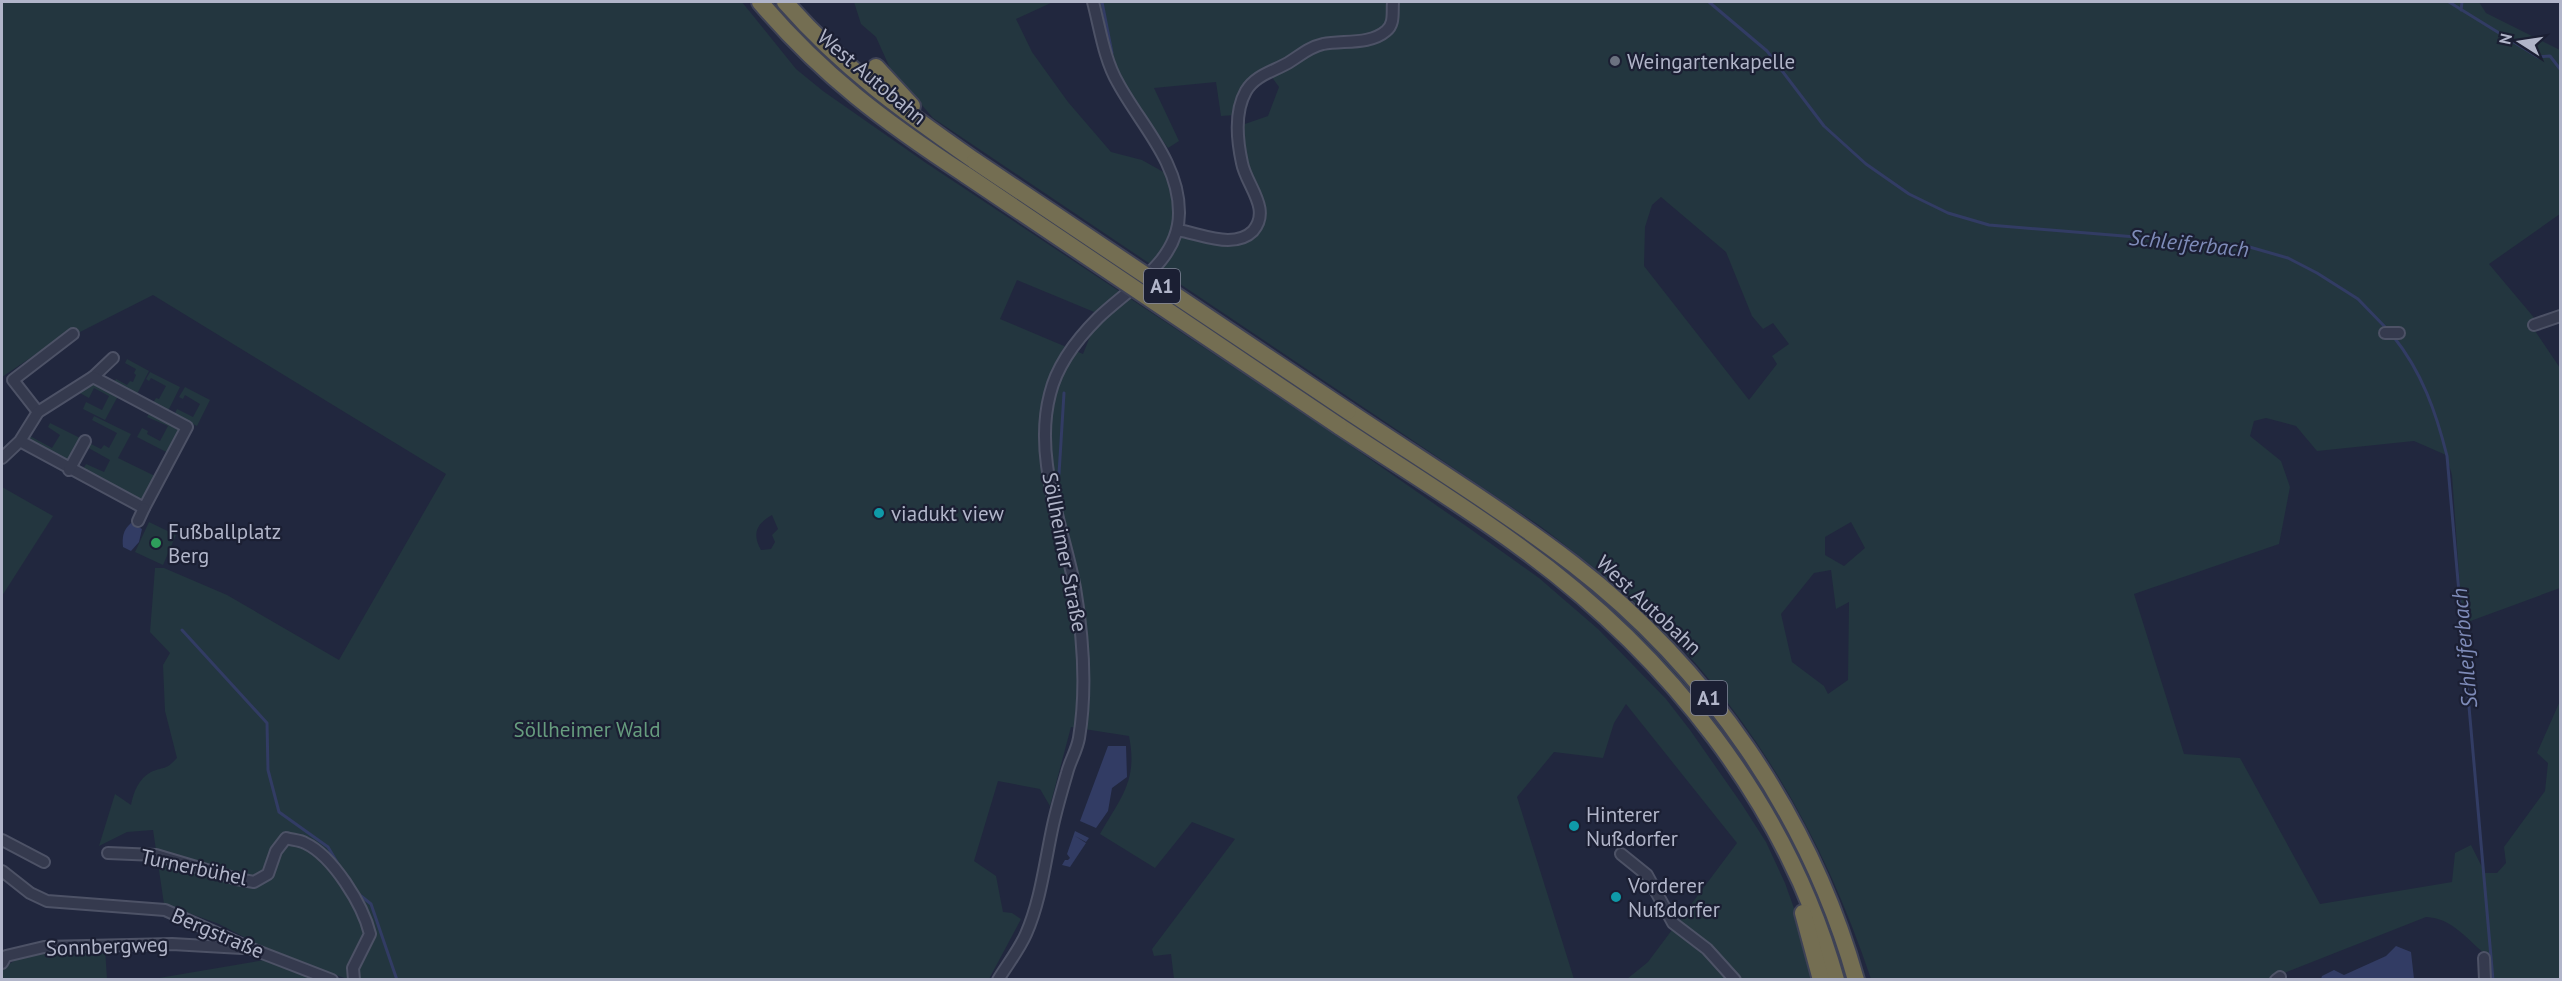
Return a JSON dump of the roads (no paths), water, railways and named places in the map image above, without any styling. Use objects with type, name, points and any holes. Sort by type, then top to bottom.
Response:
[{"type":"highway","name":"West Autobahn","points":[[760,2],[798,45],[855,98],[1520,547],[1565,582],[1639,647],[1684,697],[1726,750],[1772,823],[1801,882],[1829,954],[1836,980]]},
{"type":"highway","name":"West Autobahn","points":[[785,2],[825,45],[866,82],[939,135],[1467,490],[1573,564],[1642,623],[1696,681],[1747,747],[1788,813],[1821,879],[1848,951],[1856,980]]},
{"type":"highway","points":[[876,67],[898,94],[927,118],[939,135]]},
{"type":"highway","points":[[1801,882],[1803,916],[1821,980]]},
{"type":"street","points":[[1093,2],[1117,82],[1157,142],[1176,188],[1180,211],[1178,230],[1227,240],[1242,238],[1251,233],[1260,215],[1259,203],[1242,165],[1238,132],[1238,117],[1245,93],[1251,83],[1290,62],[1308,49],[1322,44],[1372,38],[1386,31],[1392,22],[1393,2]]},
{"type":"street","name":"Söllheimer Straße","points":[[998,980],[1026,934],[1043,877],[1067,772],[1078,741],[1082,711],[1082,628],[1052,491],[1045,438],[1047,406],[1052,384],[1071,349],[1099,317],[1162,260],[1178,230]]},
{"type":"street","points":[[2534,326],[2560,316]]},
{"type":"street","points":[[2385,333],[2399,333]]},
{"type":"street","points":[[38,412],[13,380],[73,334]]},
{"type":"street","points":[[2,458],[20,441],[38,412],[93,376],[113,358]]},
{"type":"street","points":[[93,376],[187,427],[138,522]]},
{"type":"street","points":[[20,441],[69,470],[144,508]]},
{"type":"street","points":[[69,470],[85,441]]},
{"type":"street","name":"Turnerbühel","points":[[108,853],[156,855],[254,882],[268,874],[276,851],[286,838],[305,843],[328,860],[368,922],[370,934],[353,968],[354,980]]},
{"type":"street","points":[[2,840],[44,862]]},
{"type":"street","points":[[1621,854],[1647,875],[1673,923],[1707,949],[1734,980]]},
{"type":"street","name":"Bergstraße","points":[[2,871],[30,893],[47,901],[165,910],[252,949],[332,980]]},
{"type":"street","name":"Sonnbergweg","points":[[2,963],[6,956],[44,947],[172,944],[233,946],[252,949]]},
{"type":"street","points":[[2484,958],[2485,980]]},
{"type":"water","points":[[131,523],[142,529],[139,542],[131,551],[123,547],[123,540],[125,531]]},
{"type":"water","points":[[1108,746],[1126,746],[1127,777],[1112,788],[1108,811],[1096,828],[1080,821]]},
{"type":"water","points":[[1075,831],[1089,838],[1086,842],[1075,836],[1086,843],[1070,867],[1062,865],[1070,858],[1067,854]]},
{"type":"water","points":[[2396,946],[2411,952],[2414,979],[2321,979],[2322,976],[2334,970],[2344,975],[2386,956]]},
{"type":"waterway","points":[[1102,2],[1112,53]]},
{"type":"waterway","name":"Schleiferbach","points":[[1709,2],[1767,51],[1824,126],[1866,164],[1909,194],[1948,213],[1989,225],[2246,246],[2288,258],[2317,273],[2358,299],[2387,329]]},
{"type":"waterway","points":[[2449,2],[2538,57],[2550,56],[2560,69]]},
{"type":"waterway","points":[[2461,10],[2462,2]]},
{"type":"waterway","name":"Schleiferbach","points":[[2393,336],[2412,364],[2427,393],[2447,456],[2493,980]]},
{"type":"waterway","points":[[1059,474],[1064,393]]},
{"type":"waterway","points":[[182,630],[267,723],[268,770],[279,812],[328,847],[341,869]]},
{"type":"waterway","points":[[356,892],[371,904],[397,980]]},
{"type":"place","name":"Weingartenkapelle","points":[[1615,61]]},
{"type":"place","name":"viadukt view","points":[[879,513]]},
{"type":"place","name":"Fußballplatz Berg","points":[[156,543]]},
{"type":"place","name":"Hinterer Nußdorfer","points":[[1574,826]]},
{"type":"place","name":"Vorderer Nußdorfer","points":[[1616,897]]},
{"type":"park label","name":"Söllheimer Wald","points":[[587,729]]}]
